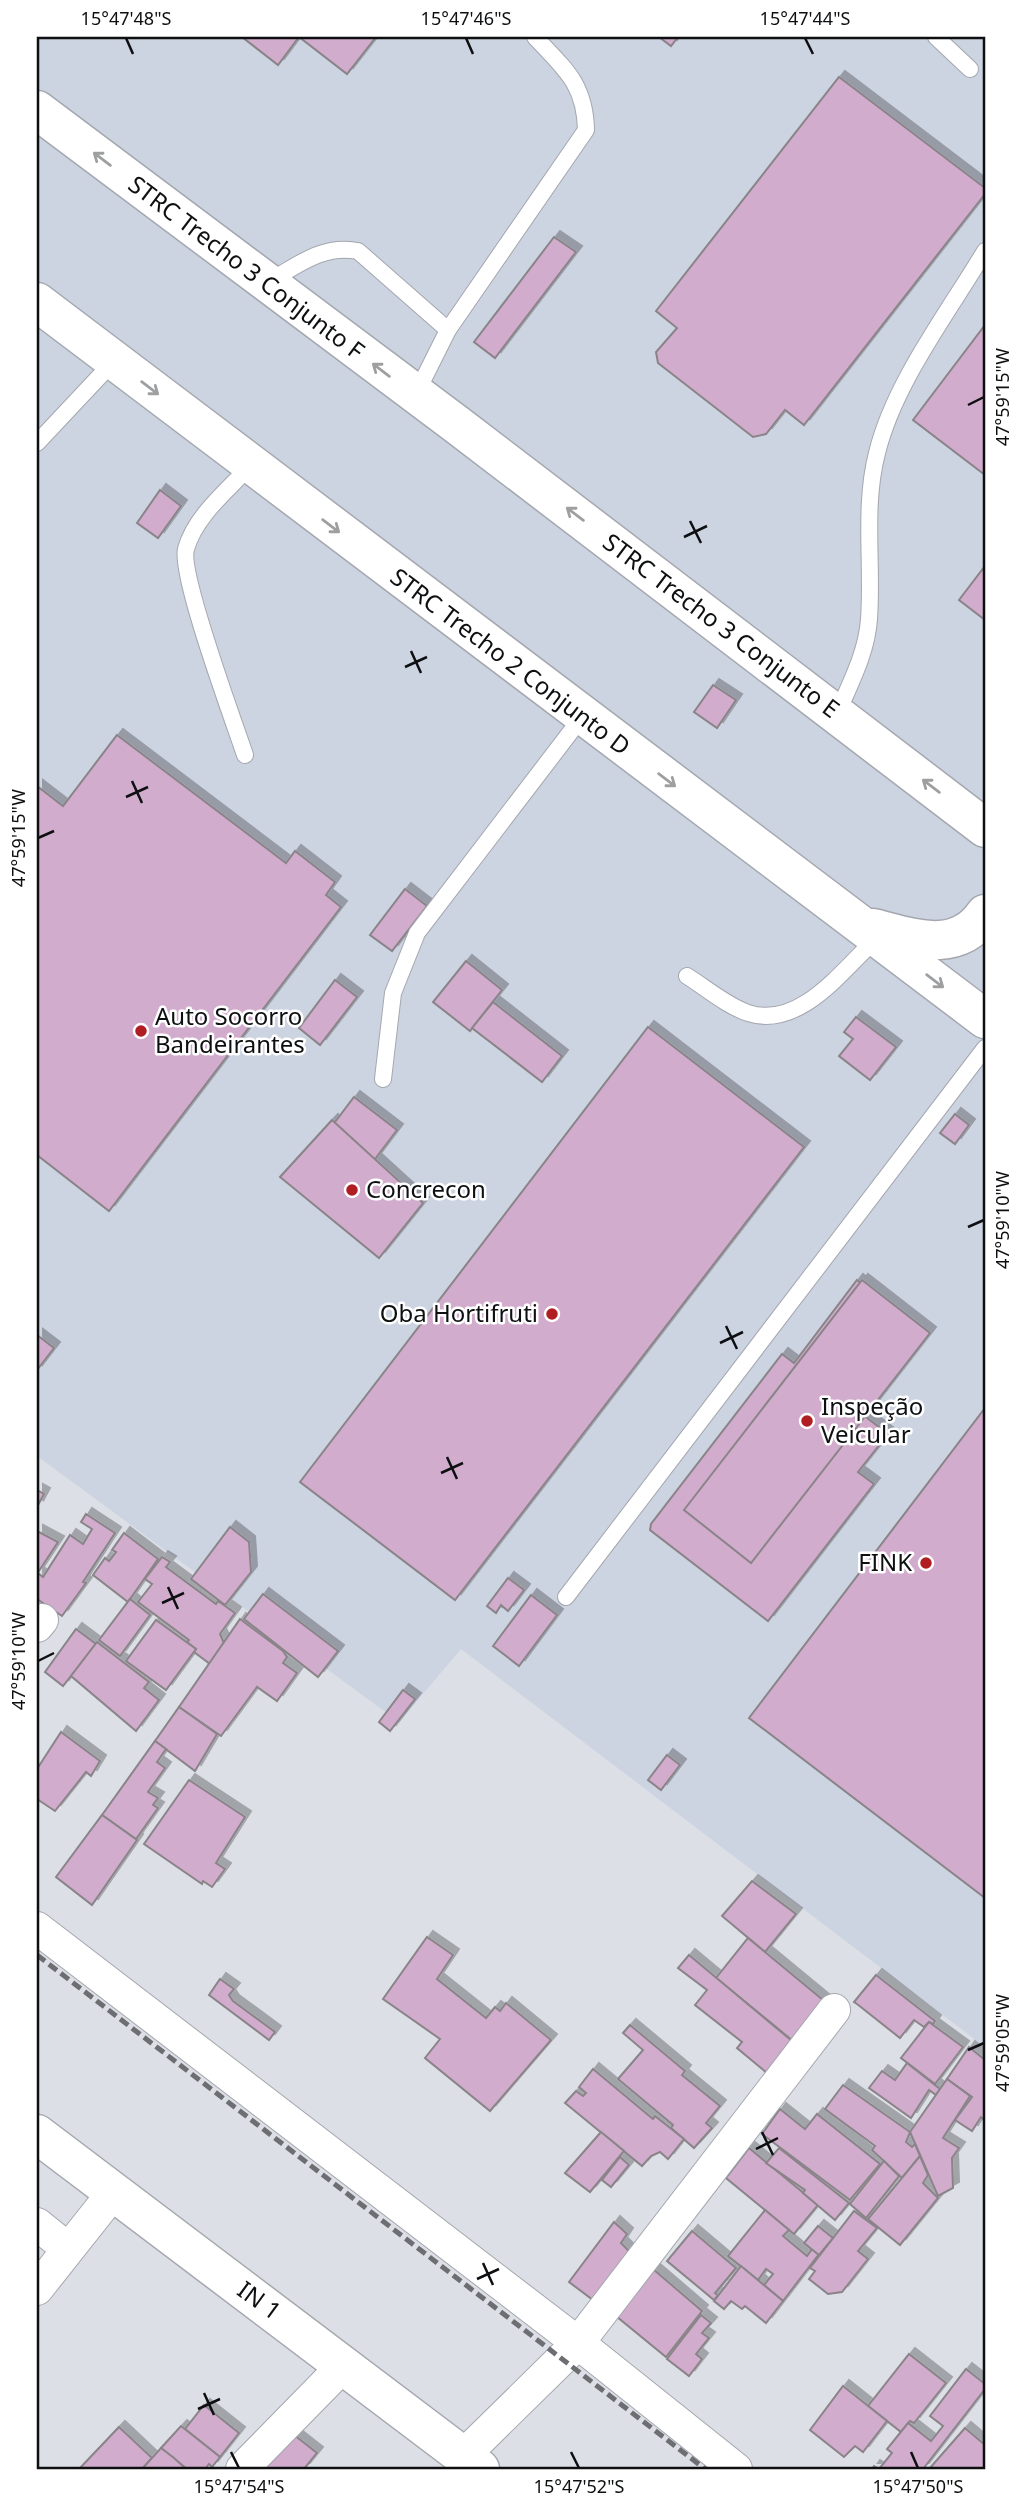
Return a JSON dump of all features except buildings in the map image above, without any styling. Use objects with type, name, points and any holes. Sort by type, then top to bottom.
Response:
[{"type":"street","name":"STRC Trecho 3 Conjunto F","points":[[37,110],[415,396],[456,424]]},
{"type":"street","name":"STRC Trecho 2 Conjunto D","points":[[37,302],[582,717],[985,1019]]},
{"type":"street","name":"STRC Trecho 3 Conjunto E","points":[[456,424],[837,714],[980,828]]},
{"type":"street","points":[[869,931],[944,942],[978,924],[985,914]]},
{"type":"street","points":[[37,1928],[578,2343],[736,2469]]},
{"type":"street","points":[[471,2463],[578,2343],[834,2010]]},
{"type":"street","name":"IN 1","points":[[37,2134],[345,2364],[471,2463]]},
{"type":"street","points":[[37,2289],[113,2193]]},
{"type":"street","points":[[37,2224],[68,2249]]},
{"type":"street","points":[[242,2469],[345,2364]]},
{"type":"lane","points":[[415,396],[448,330],[586,130],[586,104],[575,79],[534,37]]},
{"type":"lane","points":[[936,37],[970,69]]},
{"type":"lane","points":[[266,283],[322,251],[339,247],[358,251],[448,330]]},
{"type":"lane","points":[[837,714],[862,655],[869,620],[867,541],[876,454],[898,396],[985,251]]},
{"type":"lane","points":[[37,443],[114,361]]},
{"type":"lane","points":[[246,755],[189,584],[185,551],[199,522],[251,465]]},
{"type":"lane","points":[[383,1079],[393,993],[417,933],[582,717]]},
{"type":"lane","points":[[687,976],[747,1012],[773,1017],[796,1011],[869,931]]},
{"type":"lane","points":[[566,1597],[985,1048]]},
{"type":"shaded area","points":[[37,37],[985,37],[985,2047],[461,1649],[399,1722],[37,1456],[37,1371],[52,1351],[37,1339]]},
{"type":"railway","points":[[37,1955],[705,2469]]},
{"type":"place","name":"Auto Socorro Bandeirantes","points":[[141,1031]]},
{"type":"place","name":"Concrecon","points":[[352,1190]]},
{"type":"place","name":"Oba Hortifruti","points":[[552,1314]]},
{"type":"place","name":"Inspeção Veicular","points":[[807,1421]]},
{"type":"place","name":"FINK","points":[[926,1563]]}]
